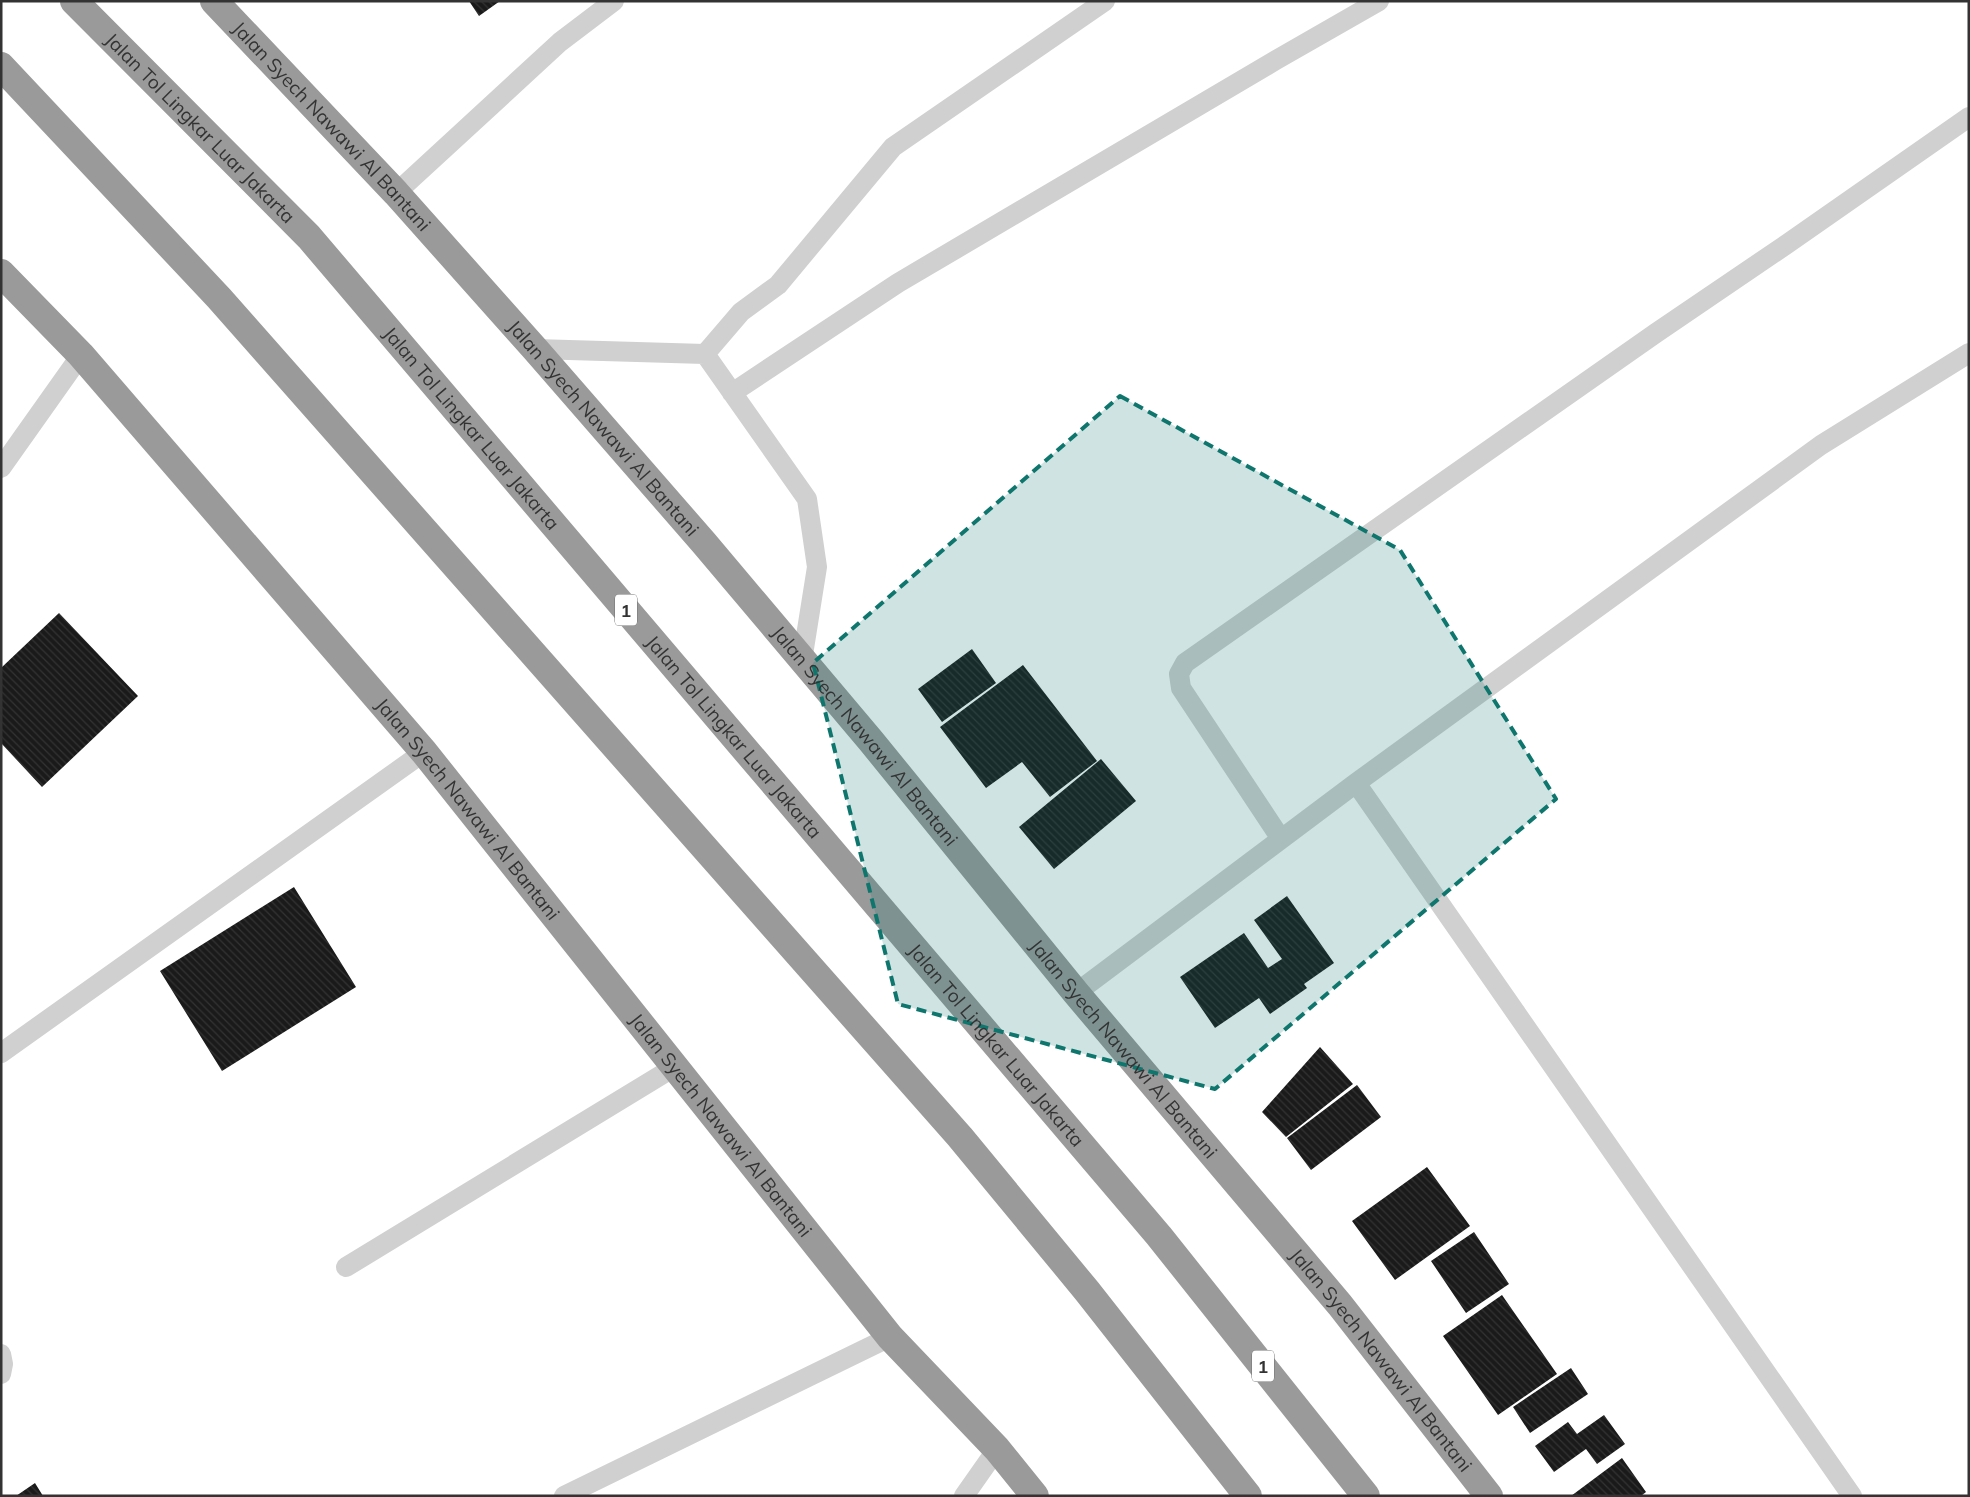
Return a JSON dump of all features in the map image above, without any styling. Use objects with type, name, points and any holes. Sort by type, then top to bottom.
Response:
[{"type":"highway","name":"Jalan Tol Lingkar Luar Jakarta","points":[[74,1],[309,237],[1160,1236],[1366,1496]]},
{"type":"highway","name":"Jalan Syech Nawawi Al Bantani","points":[[214,1],[396,193],[704,543],[871,741],[1076,993],[1340,1305],[1489,1496]]},
{"type":"highway","points":[[1,66],[219,298],[960,1136],[1087,1291],[1248,1496]]},
{"type":"highway","name":"Jalan Syech Nawawi Al Bantani","points":[[1,273],[80,355],[424,752],[890,1337],[997,1449],[1035,1496]]},
{"type":"lane","points":[[396,193],[553,48],[614,1]]},
{"type":"lane","points":[[705,354],[741,312],[778,285],[893,147],[1105,1]]},
{"type":"lane","points":[[732,394],[898,282],[1379,1]]},
{"type":"lane","points":[[1281,838],[1181,688],[1179,674],[1185,663],[1648,338],[1969,117]]},
{"type":"lane","points":[[535,349],[705,354]]},
{"type":"lane","points":[[1076,993],[1281,838],[1821,445],[1969,353]]},
{"type":"lane","points":[[705,354],[807,499],[817,567],[802,661]]},
{"type":"lane","points":[[1,468],[8,454],[80,355]]},
{"type":"lane","points":[[1,1053],[424,752]]},
{"type":"lane","points":[[1356,783],[1852,1496]]},
{"type":"lane","points":[[346,1267],[676,1066]]},
{"type":"lane","points":[[564,1496],[890,1337]]},
{"type":"lane","points":[[1,1354],[3,1364],[1,1374]]},
{"type":"lane","points":[[964,1496],[997,1449]]},
{"type":"highlighted area","points":[[1120,396],[1400,550],[1556,799],[1215,1089],[898,1004],[813,663]]},
{"type":"building","points":[[469,1],[500,1],[479,16]]},
{"type":"building","points":[[59,613],[138,696],[42,787],[1,743],[1,668]]},
{"type":"building","points":[[972,649],[996,683],[942,722],[918,689]]},
{"type":"building","points":[[1023,665],[1097,761],[1050,797],[1022,762],[986,788],[940,727]]},
{"type":"building","points":[[1101,759],[1136,801],[1054,869],[1019,827]]},
{"type":"building","points":[[294,887],[356,987],[222,1071],[160,971]]},
{"type":"building","points":[[1287,896],[1334,963],[1304,984],[1307,988],[1270,1014],[1259,998],[1215,1028],[1180,977],[1244,933],[1268,968],[1282,959],[1254,920]]},
{"type":"building","points":[[1320,1047],[1353,1084],[1286,1137],[1262,1112]]},
{"type":"building","points":[[1357,1085],[1381,1117],[1311,1170],[1287,1138]]},
{"type":"building","points":[[1427,1167],[1470,1226],[1395,1280],[1352,1221]]},
{"type":"building","points":[[1474,1232],[1509,1284],[1466,1313],[1431,1261]]},
{"type":"building","points":[[1502,1295],[1557,1374],[1498,1415],[1443,1336]]},
{"type":"building","points":[[1571,1368],[1588,1394],[1530,1433],[1513,1407]]},
{"type":"building","points":[[1604,1415],[1625,1444],[1597,1464],[1586,1449],[1554,1472],[1535,1446],[1568,1422],[1577,1434]]},
{"type":"building","points":[[1622,1458],[1646,1492],[1641,1496],[1571,1496]]},
{"type":"building","points":[[35,1483],[43,1496],[16,1496]]}]
